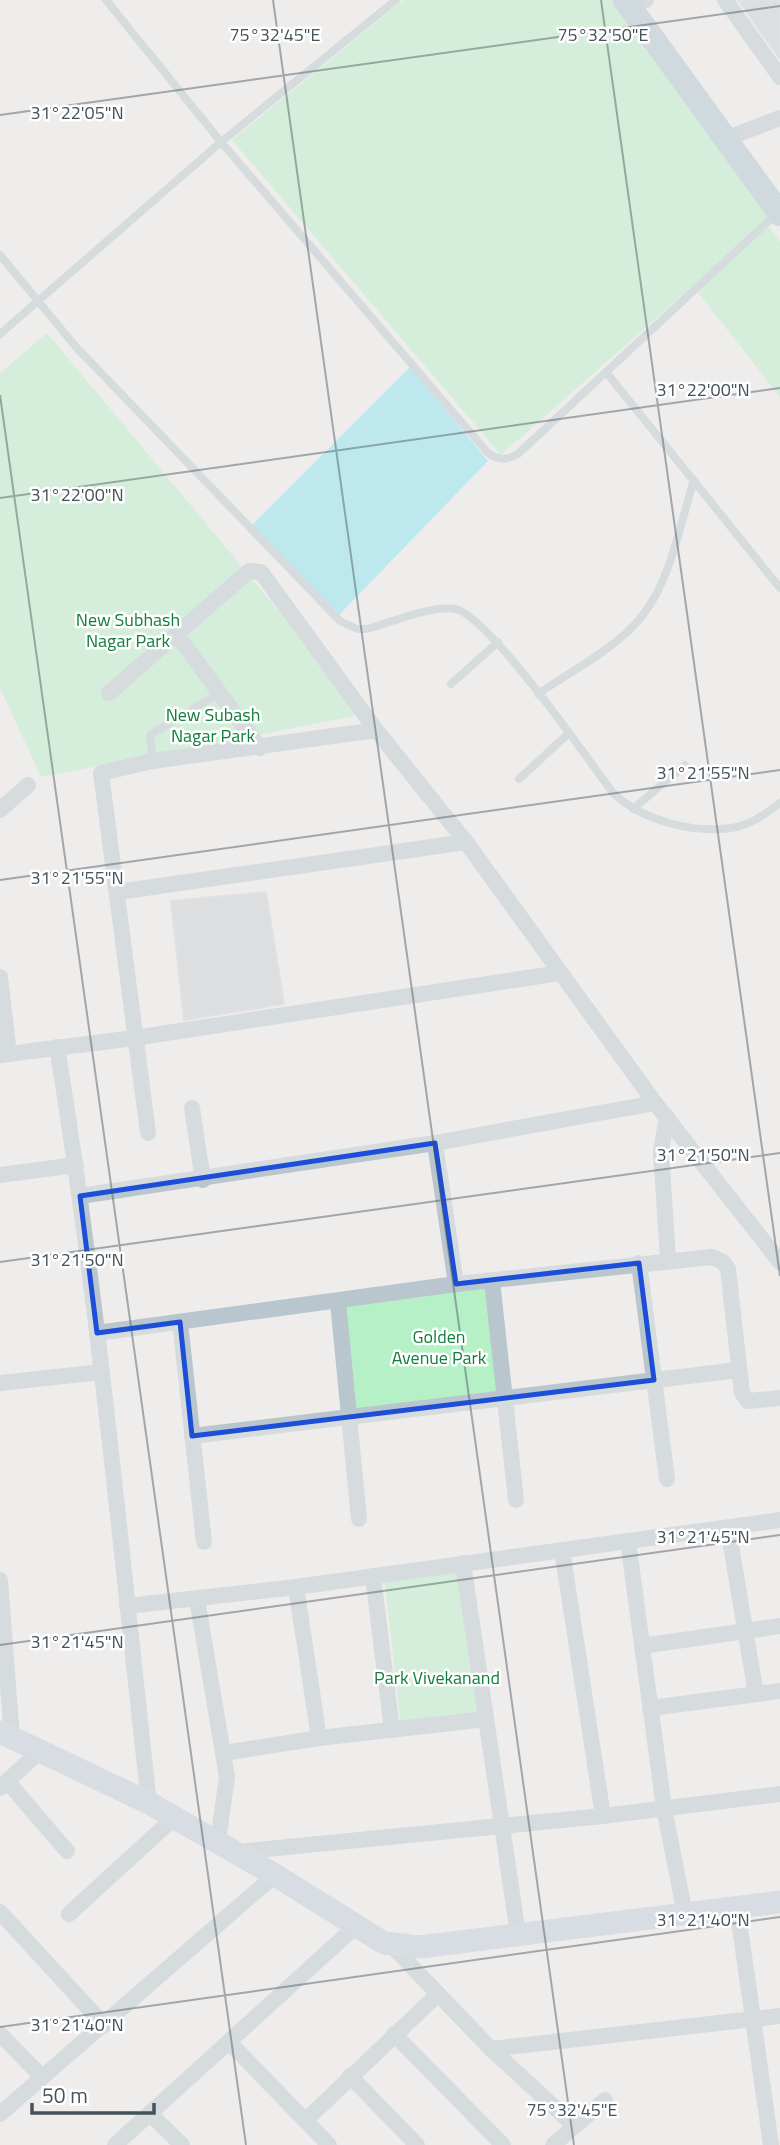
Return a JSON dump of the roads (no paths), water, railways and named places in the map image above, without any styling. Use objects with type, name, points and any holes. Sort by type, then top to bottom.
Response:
[{"type":"main road","points":[[633,1],[724,139],[779,213]]},
{"type":"street","points":[[725,0],[780,77]]},
{"type":"street","points":[[724,139],[780,118]]},
{"type":"street","points":[[109,693],[249,571],[261,572],[376,730],[466,842],[655,1103],[780,1262]]},
{"type":"street","points":[[177,635],[260,748]]},
{"type":"street","points":[[148,1133],[100,776],[105,770],[153,761],[376,730]]},
{"type":"street","points":[[0,810],[28,785]]},
{"type":"street","points":[[117,892],[466,842]]},
{"type":"street","points":[[0,977],[4,1054],[134,1038],[560,974]]},
{"type":"street","points":[[57,1047],[76,1165],[97,1333],[149,1802]]},
{"type":"street","points":[[80,1196],[203,1180],[435,1143],[655,1103]]},
{"type":"street","points":[[192,1108],[203,1180]]},
{"type":"street","points":[[667,1117],[660,1151],[668,1260]]},
{"type":"street","points":[[435,1143],[456,1284]]},
{"type":"street","points":[[0,1175],[76,1165]]},
{"type":"street","points":[[97,1333],[456,1284],[712,1256],[728,1269],[738,1370],[745,1399],[780,1398]]},
{"type":"street","points":[[639,1263],[667,1479]]},
{"type":"street","points":[[492,1280],[516,1500]]},
{"type":"street","points":[[338,1302],[359,1519]]},
{"type":"street","points":[[180,1322],[204,1542]]},
{"type":"street","points":[[192,1436],[738,1370]]},
{"type":"street","points":[[0,1383],[101,1371]]},
{"type":"street","points":[[127,1606],[296,1587],[780,1520]]},
{"type":"street","points":[[728,1528],[756,1694]]},
{"type":"street","points":[[628,1542],[664,1808],[685,1914]]},
{"type":"street","points":[[562,1550],[603,1816]]},
{"type":"street","points":[[463,1563],[518,1934]]},
{"type":"street","points":[[373,1576],[392,1730]]},
{"type":"street","points":[[0,1580],[6,1735],[149,1802],[275,1875],[355,1927],[393,1947],[491,2049],[575,2126]]},
{"type":"street","points":[[296,1587],[319,1738]]},
{"type":"street","points":[[197,1599],[228,1788],[218,1841]]},
{"type":"street","points":[[642,1646],[780,1626]]},
{"type":"street","points":[[650,1708],[780,1692]]},
{"type":"street","points":[[224,1754],[319,1738],[486,1719]]},
{"type":"street","points":[[39,1752],[3,1785],[67,1851]]},
{"type":"street","points":[[242,1855],[247,1851],[603,1816],[780,1794]]},
{"type":"street","points":[[69,1914],[175,1817]]},
{"type":"street","points":[[0,2114],[275,1875]]},
{"type":"street","points":[[393,1947],[420,1947],[780,1902]]},
{"type":"street","points":[[737,1907],[774,2124],[771,2145]]},
{"type":"street","points":[[0,1912],[104,2025]]},
{"type":"street","points":[[115,2145],[355,1927]]},
{"type":"street","points":[[306,2120],[438,1994]]},
{"type":"street","points":[[491,2049],[780,2015]]},
{"type":"street","points":[[0,2034],[42,2077]]},
{"type":"street","points":[[394,2034],[503,2145]]},
{"type":"street","points":[[229,2042],[329,2145]]},
{"type":"street","points":[[350,2076],[417,2145]]},
{"type":"street","points":[[552,2145],[605,2100]]},
{"type":"street","points":[[150,2114],[182,2145]]},
{"type":"lane","points":[[106,0],[221,142],[496,458],[502,460],[518,454],[779,213]]},
{"type":"lane","points":[[0,334],[221,142],[396,0]]},
{"type":"lane","points":[[0,255],[37,303],[340,621],[357,629],[367,629],[431,611],[455,609],[464,613],[498,642],[613,793],[633,809],[650,817],[706,829],[749,823],[780,803]]},
{"type":"lane","points":[[606,372],[780,588]]},
{"type":"lane","points":[[538,694],[626,633],[641,617],[662,582],[694,480]]},
{"type":"lane","points":[[451,684],[498,642]]},
{"type":"lane","points":[[153,761],[150,734],[220,693]]},
{"type":"lane","points":[[519,779],[569,733]]},
{"type":"lane","points":[[633,809],[685,765]]},
{"type":"water","points":[[410,367],[488,461],[337,617],[248,529]]},
{"type":"park label","name":"New Subhash Nagar Park","points":[[128,630]]},
{"type":"park label","name":"New Subash Nagar Park","points":[[213,725]]},
{"type":"park label","name":"Golden Avenue Park","points":[[439,1347]]},
{"type":"park label","name":"Park Vivekanand","points":[[437,1678]]}]
